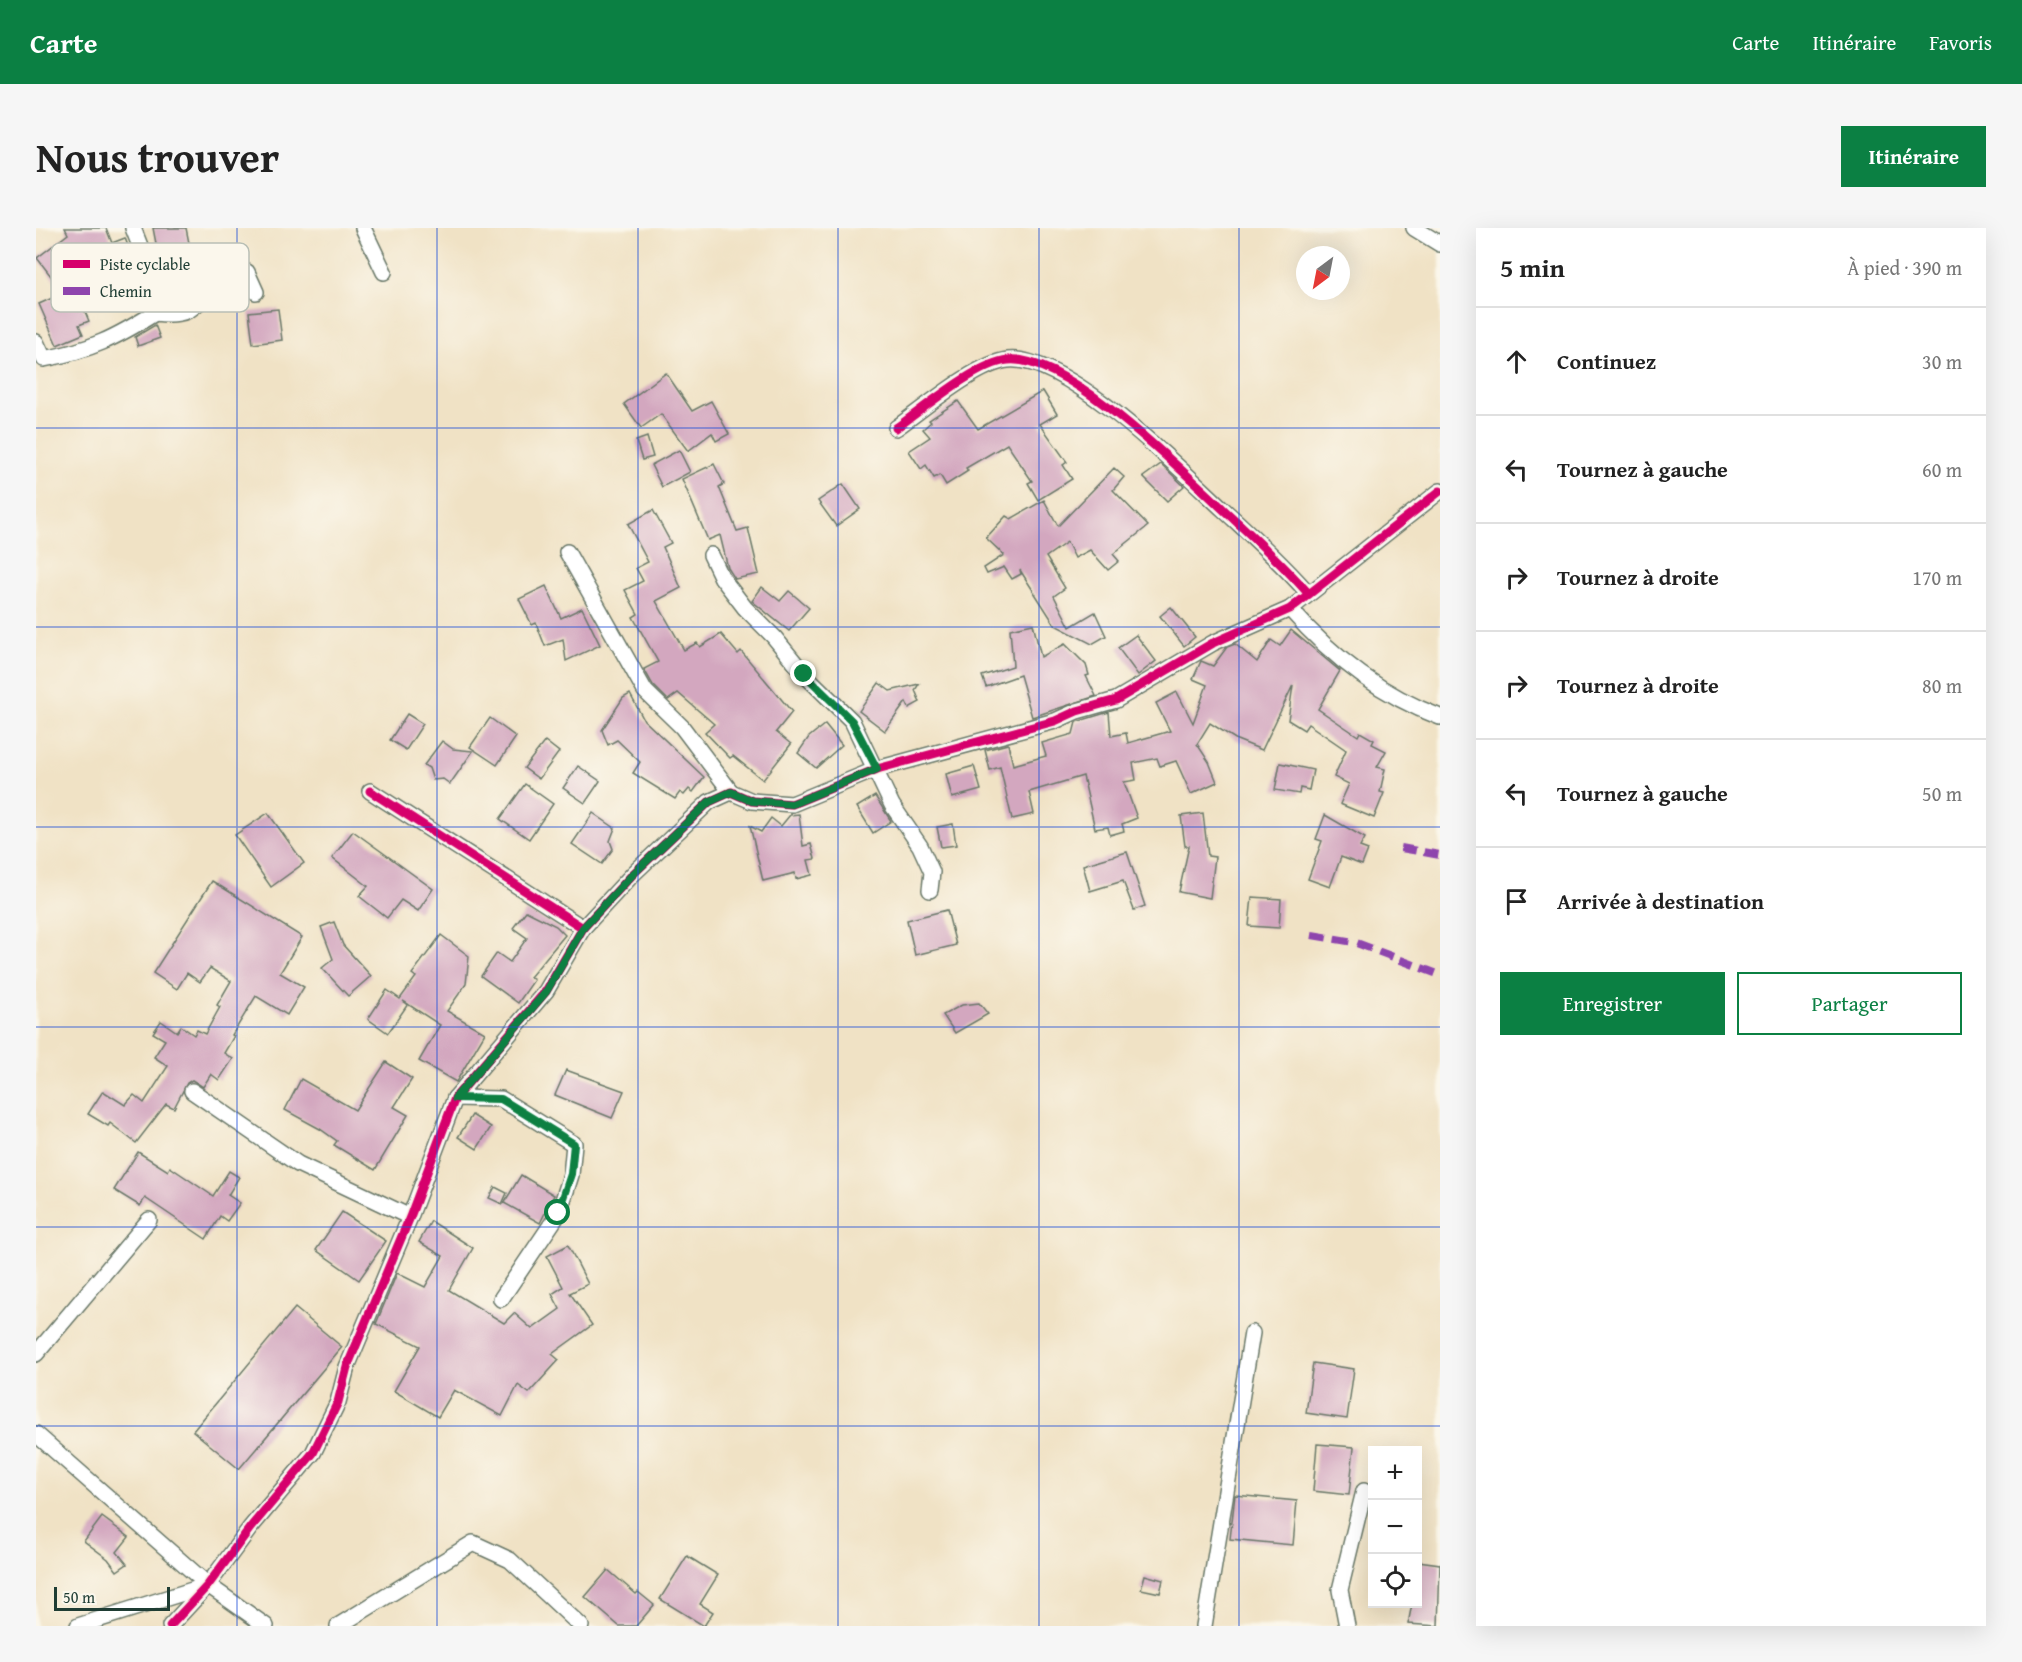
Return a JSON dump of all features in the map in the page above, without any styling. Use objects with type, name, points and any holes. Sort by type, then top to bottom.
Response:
[{"type":"street","points":[[133,228],[139,243]]},
{"type":"street","points":[[363,228],[384,273]]},
{"type":"street","points":[[1414,228],[1440,244]]},
{"type":"street","points":[[249,276],[256,292]]},
{"type":"street","points":[[36,342],[44,359],[79,352],[112,340],[155,313],[171,315],[182,312]]},
{"type":"street","points":[[896,428],[960,383],[995,362],[1024,360],[1043,366],[1062,375],[1145,435],[1274,554],[1308,593]]},
{"type":"street","points":[[567,552],[645,691],[682,727],[731,792],[752,801],[792,804],[877,769],[1056,721],[1077,711],[1116,700],[1214,643],[1290,609],[1440,490]]},
{"type":"street","points":[[711,555],[722,578],[745,608],[774,637],[804,674],[852,721],[877,769],[892,805],[920,846],[932,872],[930,890]]},
{"type":"street","points":[[1290,609],[1304,625],[1371,683],[1414,708],[1440,717]]},
{"type":"street","points":[[370,791],[583,928]]},
{"type":"street","points":[[170,1626],[208,1585],[250,1528],[314,1453],[339,1402],[347,1367],[410,1217],[455,1098],[546,992],[583,928],[633,874],[709,802],[731,792]]},
{"type":"street","points":[[192,1091],[298,1164],[410,1217]]},
{"type":"street","points":[[455,1098],[501,1099],[574,1144],[571,1174],[558,1213],[501,1299]]},
{"type":"street","points":[[36,1354],[149,1220]]},
{"type":"street","points":[[1204,1626],[1252,1333]]},
{"type":"street","points":[[36,1434],[208,1585],[266,1626]]},
{"type":"street","points":[[1347,1626],[1340,1590],[1364,1491]]},
{"type":"street","points":[[338,1626],[473,1543],[510,1560],[581,1626]]},
{"type":"street","points":[[78,1626],[208,1585]]},
{"type":"building","points":[[65,228],[106,228],[112,243],[56,243],[68,234]]},
{"type":"building","points":[[153,228],[186,228],[189,243],[156,243]]},
{"type":"building","points":[[125,238],[127,243],[112,243]]},
{"type":"building","points":[[51,247],[51,276],[37,258]]},
{"type":"building","points":[[51,299],[51,312],[85,312],[89,321],[79,325],[83,334],[57,345],[39,304]]},
{"type":"building","points":[[278,309],[282,340],[253,344],[249,312]]},
{"type":"building","points":[[155,325],[160,338],[138,346],[135,337]]},
{"type":"building","points":[[666,373],[692,411],[711,401],[729,434],[716,441],[712,433],[688,451],[661,414],[641,428],[624,404]]},
{"type":"building","points":[[1043,391],[1057,414],[1040,424],[1067,462],[1063,465],[1072,479],[1038,500],[1028,483],[1032,481],[1007,444],[966,468],[968,471],[946,485],[940,475],[934,478],[926,465],[921,469],[909,451],[930,437],[923,429],[931,422],[929,420],[958,401],[978,429]]},
{"type":"building","points":[[647,437],[653,457],[642,460],[636,441]]},
{"type":"building","points":[[679,450],[690,472],[662,487],[651,465]]},
{"type":"building","points":[[714,464],[724,484],[719,487],[737,531],[748,528],[759,574],[735,579],[728,568],[720,535],[708,540],[682,479]]},
{"type":"building","points":[[1161,464],[1184,486],[1167,501],[1143,477]]},
{"type":"building","points":[[1114,468],[1124,477],[1113,490],[1148,526],[1113,554],[1119,561],[1108,570],[1090,550],[1075,558],[1067,542],[1046,557],[1065,588],[1054,596],[1070,627],[1095,612],[1106,636],[1092,644],[1055,625],[1020,570],[1021,574],[1012,579],[1004,567],[987,574],[984,568],[1004,555],[986,538],[1006,516],[1011,519],[1044,500],[1058,526]]},
{"type":"building","points":[[843,484],[860,509],[836,526],[818,501]]},
{"type":"building","points":[[653,510],[671,543],[663,547],[681,588],[656,601],[684,650],[697,643],[700,647],[721,634],[738,654],[741,651],[792,712],[776,732],[791,744],[763,780],[733,756],[730,758],[705,732],[714,724],[678,693],[668,700],[653,685],[644,669],[658,662],[633,617],[638,614],[625,590],[643,581],[636,568],[648,562],[628,524]]},
{"type":"building","points":[[546,586],[561,618],[582,608],[600,645],[566,661],[563,639],[545,646],[536,623],[532,625],[519,599]]},
{"type":"building","points":[[762,587],[780,601],[789,591],[809,608],[789,631],[752,601]]},
{"type":"building","points":[[1171,607],[1195,637],[1184,646],[1160,616]]},
{"type":"building","points":[[1033,624],[1041,657],[1065,644],[1086,665],[1089,675],[1086,676],[1096,696],[1032,717],[1020,675],[986,687],[982,676],[1013,666],[1010,629]]},
{"type":"building","points":[[1291,630],[1340,671],[1318,709],[1358,736],[1360,732],[1374,740],[1372,744],[1386,751],[1377,767],[1385,769],[1380,792],[1384,793],[1374,818],[1340,804],[1349,784],[1334,777],[1346,750],[1308,724],[1304,730],[1288,720],[1293,685],[1262,750],[1237,740],[1210,723],[1197,744],[1209,762],[1217,782],[1191,794],[1176,761],[1160,766],[1157,758],[1133,763],[1136,780],[1124,782],[1137,818],[1122,824],[1124,831],[1110,835],[1108,827],[1095,829],[1083,776],[1029,792],[1034,814],[1012,819],[1000,767],[990,770],[985,750],[1008,744],[1013,765],[1046,756],[1042,743],[1073,734],[1076,722],[1109,712],[1111,736],[1126,733],[1128,743],[1170,731],[1156,703],[1177,692],[1193,723],[1207,685],[1193,679],[1201,661],[1213,666],[1227,647],[1235,644],[1257,662],[1271,640],[1280,646]]},
{"type":"building","points":[[1136,635],[1156,661],[1138,675],[1118,648]]},
{"type":"building","points":[[879,683],[890,691],[919,684],[915,690],[920,702],[909,708],[906,702],[885,731],[859,711]]},
{"type":"building","points":[[630,694],[644,720],[704,777],[693,792],[689,789],[684,795],[680,792],[675,799],[633,773],[640,762],[617,740],[608,745],[602,730],[623,698]]},
{"type":"building","points":[[407,714],[423,724],[406,750],[390,740]]},
{"type":"building","points":[[490,718],[516,737],[497,765],[470,747]]},
{"type":"building","points":[[825,724],[842,745],[816,768],[798,753],[809,737]]},
{"type":"building","points":[[442,741],[453,749],[473,751],[450,784],[443,779],[433,780],[429,768],[424,765]]},
{"type":"building","points":[[545,741],[559,752],[539,779],[524,768]]},
{"type":"building","points":[[1280,763],[1313,770],[1309,790],[1300,788],[1299,794],[1275,790]]},
{"type":"building","points":[[578,766],[600,781],[585,803],[563,788]]},
{"type":"building","points":[[974,766],[981,790],[952,798],[946,774]]},
{"type":"building","points":[[525,784],[553,804],[529,839],[500,819]]},
{"type":"building","points":[[875,796],[891,821],[873,833],[857,807]]},
{"type":"building","points":[[268,813],[304,863],[271,887],[235,835]]},
{"type":"building","points":[[593,813],[615,828],[610,841],[613,849],[602,864],[572,844]]},
{"type":"building","points":[[1203,813],[1208,856],[1215,857],[1210,898],[1179,892],[1189,846],[1185,846],[1181,816]]},
{"type":"building","points":[[799,814],[803,846],[811,844],[815,859],[808,860],[812,875],[796,879],[795,873],[763,881],[750,826],[761,832],[771,818],[781,826],[790,815]]},
{"type":"building","points":[[1325,815],[1365,838],[1360,847],[1368,850],[1362,865],[1341,857],[1330,887],[1308,879],[1322,841],[1316,839]]},
{"type":"building","points":[[953,824],[956,845],[941,847],[937,827]]},
{"type":"building","points":[[353,831],[433,889],[418,911],[401,900],[387,918],[359,896],[368,886],[332,858]]},
{"type":"building","points":[[1127,852],[1145,906],[1134,910],[1123,881],[1090,891],[1083,865]]},
{"type":"building","points":[[212,881],[302,937],[280,973],[304,987],[287,1015],[256,996],[232,1035],[234,1036],[224,1053],[233,1059],[219,1080],[211,1074],[203,1087],[192,1080],[187,1083],[174,1108],[166,1104],[136,1143],[110,1123],[108,1126],[88,1114],[103,1091],[125,1105],[134,1095],[144,1103],[168,1066],[154,1057],[165,1040],[153,1033],[161,1021],[177,1032],[181,1026],[194,1035],[197,1030],[205,1034],[220,1007],[217,1005],[231,981],[210,968],[200,982],[187,973],[177,989],[153,973]]},
{"type":"building","points":[[1252,897],[1281,899],[1279,928],[1249,926]]},
{"type":"building","points":[[947,910],[956,945],[915,955],[907,920]]},
{"type":"building","points":[[526,911],[556,926],[565,935],[530,977],[534,980],[518,1003],[481,976],[497,953],[510,962],[527,938],[513,928]]},
{"type":"building","points":[[334,922],[343,945],[371,976],[348,996],[322,968],[333,959],[321,927]]},
{"type":"building","points":[[441,935],[469,956],[466,984],[447,1011],[485,1033],[456,1082],[419,1061],[440,1025],[408,1004],[388,1033],[368,1019],[387,990],[400,999],[416,977],[412,974]]},
{"type":"building","points":[[979,1003],[988,1014],[955,1033],[943,1015],[962,1005]]},
{"type":"building","points":[[386,1062],[412,1079],[394,1107],[408,1115],[375,1170],[334,1145],[337,1141],[320,1129],[285,1110],[301,1079],[355,1110]]},
{"type":"building","points":[[566,1070],[624,1091],[612,1118],[555,1095]]},
{"type":"building","points":[[472,1115],[491,1127],[477,1149],[458,1137]]},
{"type":"building","points":[[138,1152],[168,1171],[170,1167],[213,1196],[229,1171],[239,1177],[228,1195],[240,1203],[227,1221],[220,1216],[206,1239],[145,1198],[140,1206],[114,1190]]},
{"type":"building","points":[[521,1175],[554,1195],[540,1223],[504,1203]]},
{"type":"building","points":[[495,1187],[507,1193],[502,1204],[489,1198]]},
{"type":"building","points":[[342,1212],[386,1241],[359,1280],[316,1250]]},
{"type":"building","points":[[431,1221],[473,1248],[449,1290],[504,1323],[514,1313],[532,1329],[560,1309],[552,1294],[563,1287],[547,1256],[568,1245],[588,1284],[570,1293],[592,1325],[552,1354],[559,1360],[529,1393],[518,1385],[502,1416],[454,1390],[438,1417],[394,1391],[420,1346],[376,1324],[397,1273],[425,1287],[443,1256],[419,1242]]},
{"type":"building","points":[[295,1308],[342,1347],[239,1469],[193,1431]]},
{"type":"building","points":[[1313,1363],[1354,1369],[1347,1419],[1306,1413]]},
{"type":"building","points":[[1317,1444],[1354,1447],[1349,1495],[1313,1491]]},
{"type":"building","points":[[1235,1495],[1297,1501],[1293,1545],[1230,1539]]},
{"type":"building","points":[[102,1517],[129,1537],[117,1552],[127,1564],[117,1571],[108,1559],[84,1541]]},
{"type":"building","points":[[687,1556],[718,1575],[700,1604],[713,1612],[704,1626],[660,1599]]},
{"type":"building","points":[[1422,1562],[1440,1564],[1438,1626],[1408,1624],[1411,1608],[1422,1608]]},
{"type":"building","points":[[608,1570],[636,1594],[638,1592],[654,1605],[636,1626],[619,1626],[585,1597]]},
{"type":"building","points":[[1145,1575],[1163,1580],[1160,1593],[1141,1589]]},
{"type":"marked path","points":[[1401,848],[1440,855]]},
{"type":"marked path","points":[[1312,935],[1354,942],[1440,975]]},
{"type":"cycle path","points":[[896,428],[981,369],[1008,360],[1032,363],[1060,375],[1122,418],[1181,469],[1308,593]]},
{"type":"cycle path","points":[[370,791],[583,928],[633,874],[709,802],[731,792],[752,801],[792,804],[877,769],[1055,721],[1077,711],[1116,700],[1213,643],[1290,609],[1440,491]]},
{"type":"cycle path","points":[[170,1626],[208,1585],[250,1528],[313,1453],[338,1402],[347,1367],[410,1217],[455,1098],[546,991],[583,928]]},
{"type":"route","points":[[558,1213],[571,1174],[574,1144],[501,1099],[455,1098],[546,992],[583,928],[608,904],[633,874],[709,802],[731,792],[752,801],[792,804],[877,769],[852,721],[804,674]]}]
